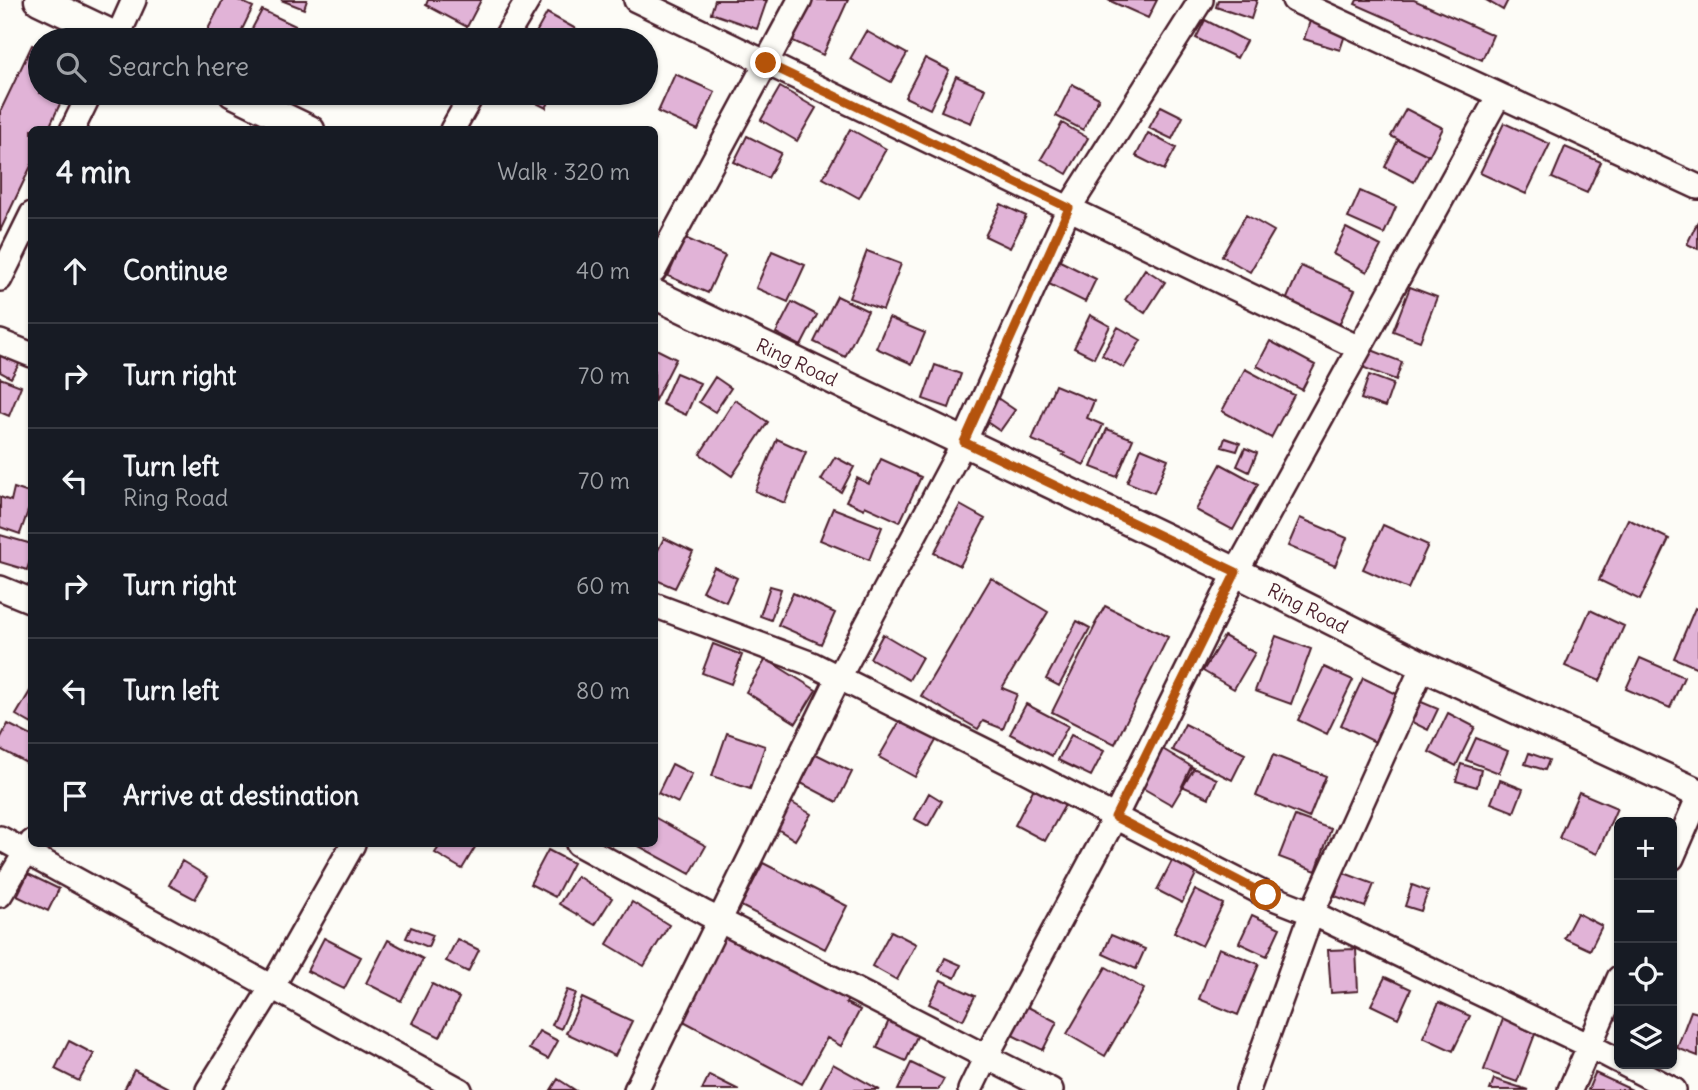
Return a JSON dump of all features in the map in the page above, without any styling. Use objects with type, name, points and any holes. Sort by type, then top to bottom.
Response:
[{"type":"street","points":[[39,0],[96,28]]},
{"type":"street","points":[[123,28],[134,0]]},
{"type":"street","points":[[511,28],[528,0]]},
{"type":"street","points":[[636,0],[1359,348]]},
{"type":"street","points":[[658,264],[800,0]]},
{"type":"street","points":[[636,1090],[839,677],[964,442],[1069,208],[1201,0]]},
{"type":"street","points":[[1294,0],[1698,187]]},
{"type":"street","points":[[970,1090],[1115,817],[1236,572],[1499,95]]},
{"type":"street","points":[[74,126],[84,105]]},
{"type":"street","points":[[258,105],[302,126]]},
{"type":"street","points":[[454,126],[466,105]]},
{"type":"street","points":[[0,279],[28,222]]},
{"type":"street","name":"Ring Road","points":[[658,296],[1236,572],[1423,666],[1698,793]]},
{"type":"street","points":[[0,342],[28,353]]},
{"type":"street","points":[[0,588],[28,599]]},
{"type":"street","points":[[658,606],[812,664],[1266,895],[1312,914],[1614,1059]]},
{"type":"street","points":[[1248,1090],[1312,914],[1423,666]]},
{"type":"street","points":[[1677,846],[1698,798]]},
{"type":"street","points":[[0,838],[28,847]]},
{"type":"street","points":[[0,895],[29,847],[272,987],[460,1090]]},
{"type":"street","points":[[208,1090],[272,987],[351,847]]},
{"type":"street","points":[[584,847],[720,921],[1051,1090]]},
{"type":"street","points":[[1570,1090],[1614,990]]},
{"type":"street","points":[[1634,1069],[1674,1090]]},
{"type":"building","points":[[223,0],[238,0],[253,7],[243,28],[209,28]]},
{"type":"building","points":[[281,0],[307,0],[304,9]]},
{"type":"building","points":[[428,0],[481,0],[467,27],[426,5]]},
{"type":"building","points":[[715,0],[767,0],[757,29],[711,13]]},
{"type":"building","points":[[809,0],[848,0],[823,55],[791,40]]},
{"type":"building","points":[[1108,0],[1157,0],[1148,18]]},
{"type":"building","points":[[1218,0],[1257,0],[1251,19],[1216,7]]},
{"type":"building","points":[[1357,0],[1414,0],[1493,35],[1482,60],[1355,4]]},
{"type":"building","points":[[1486,0],[1508,0],[1503,10]]},
{"type":"building","points":[[262,10],[300,28],[252,28]]},
{"type":"building","points":[[547,13],[574,28],[539,28]]},
{"type":"building","points":[[1205,20],[1246,41],[1237,58],[1196,38]]},
{"type":"building","points":[[1310,21],[1346,32],[1340,50],[1304,39]]},
{"type":"building","points":[[866,31],[907,54],[891,82],[850,59]]},
{"type":"building","points":[[28,53],[28,105],[59,105],[50,126],[28,126],[28,172],[0,231],[0,112]]},
{"type":"building","points":[[925,58],[949,70],[930,109],[905,97]]},
{"type":"building","points":[[675,74],[715,92],[698,130],[658,112]]},
{"type":"building","points":[[956,76],[985,89],[971,123],[941,111]]},
{"type":"building","points":[[1072,84],[1099,98],[1083,130],[1056,116]]},
{"type":"building","points":[[780,87],[816,108],[797,141],[761,120]]},
{"type":"building","points":[[1161,106],[1183,117],[1172,139],[1149,128]]},
{"type":"building","points":[[1406,109],[1443,128],[1429,156],[1391,136]]},
{"type":"building","points":[[1062,123],[1088,138],[1067,174],[1041,159]]},
{"type":"building","points":[[1504,123],[1550,144],[1526,194],[1480,173]]},
{"type":"building","points":[[850,129],[886,149],[859,198],[823,178]]},
{"type":"building","points":[[1148,133],[1176,148],[1164,170],[1136,156]]},
{"type":"building","points":[[747,136],[781,153],[768,178],[734,162]]},
{"type":"building","points":[[1398,140],[1428,155],[1414,182],[1385,167]]},
{"type":"building","points":[[1565,147],[1601,162],[1587,193],[1552,178]]},
{"type":"building","points":[[1360,191],[1396,207],[1384,234],[1348,218]]},
{"type":"building","points":[[1001,204],[1026,216],[1010,248],[985,236]]},
{"type":"building","points":[[1246,215],[1274,231],[1250,272],[1222,256]]},
{"type":"building","points":[[1698,221],[1698,249],[1687,244]]},
{"type":"building","points":[[1346,228],[1381,246],[1367,272],[1333,254]]},
{"type":"building","points":[[685,238],[725,256],[708,293],[668,276]]},
{"type":"building","points":[[772,251],[805,265],[788,302],[756,288]]},
{"type":"building","points":[[867,251],[901,264],[883,310],[849,298]]},
{"type":"building","points":[[1058,260],[1096,279],[1085,302],[1047,283]]},
{"type":"building","points":[[1301,266],[1355,290],[1338,327],[1285,303]]},
{"type":"building","points":[[1145,269],[1165,282],[1145,313],[1125,300]]},
{"type":"building","points":[[1410,287],[1437,297],[1420,341],[1393,331]]},
{"type":"building","points":[[837,296],[868,311],[845,357],[814,342]]},
{"type":"building","points":[[792,302],[817,315],[801,346],[776,333]]},
{"type":"building","points":[[1090,315],[1110,326],[1094,358],[1074,348]]},
{"type":"building","points":[[889,318],[925,333],[912,364],[876,348]]},
{"type":"building","points":[[1118,327],[1141,340],[1124,368],[1102,355]]},
{"type":"building","points":[[1270,341],[1315,365],[1302,390],[1257,366]]},
{"type":"building","points":[[0,347],[22,359],[11,378],[0,372]]},
{"type":"building","points":[[1369,349],[1402,362],[1396,380],[1362,367]]},
{"type":"building","points":[[658,350],[676,359],[658,394]]},
{"type":"building","points":[[935,365],[961,374],[949,408],[923,399]]},
{"type":"building","points":[[1245,369],[1294,395],[1271,438],[1222,411]]},
{"type":"building","points":[[676,373],[700,383],[686,415],[662,404]]},
{"type":"building","points":[[1369,375],[1393,384],[1385,407],[1361,399]]},
{"type":"building","points":[[715,377],[731,388],[715,412],[699,402]]},
{"type":"building","points":[[0,378],[21,386],[9,416],[0,412]]},
{"type":"building","points":[[1055,385],[1094,401],[1087,418],[1103,425],[1084,465],[1063,455],[1065,453],[1032,440]]},
{"type":"building","points":[[993,395],[1015,410],[1000,431],[978,416]]},
{"type":"building","points":[[735,400],[768,422],[732,476],[700,454]]},
{"type":"building","points":[[1107,429],[1133,439],[1117,477],[1091,467]]},
{"type":"building","points":[[1225,438],[1240,443],[1237,451],[1222,447]]},
{"type":"building","points":[[777,439],[806,452],[785,503],[755,491]]},
{"type":"building","points":[[1141,448],[1168,459],[1154,493],[1127,482]]},
{"type":"building","points":[[1245,448],[1257,453],[1249,472],[1237,466]]},
{"type":"building","points":[[835,457],[854,467],[841,492],[821,480]]},
{"type":"building","points":[[881,459],[921,477],[900,522],[865,506],[864,509],[846,501],[857,478],[869,484]]},
{"type":"building","points":[[1221,464],[1258,484],[1233,530],[1196,510]]},
{"type":"building","points":[[14,488],[28,493],[28,511],[20,534],[0,527],[0,497],[11,501]]},
{"type":"building","points":[[960,505],[985,519],[960,566],[934,553]]},
{"type":"building","points":[[833,508],[882,527],[869,560],[820,540]]},
{"type":"building","points":[[1300,518],[1347,538],[1335,566],[1288,546]]},
{"type":"building","points":[[1628,519],[1669,539],[1640,600],[1599,580]]},
{"type":"building","points":[[1383,525],[1428,545],[1408,589],[1363,569]]},
{"type":"building","points":[[0,535],[28,543],[27,570],[0,562]]},
{"type":"building","points":[[664,538],[693,552],[675,588],[658,581],[658,550]]},
{"type":"building","points":[[714,567],[737,578],[726,602],[702,591]]},
{"type":"building","points":[[991,578],[1048,612],[1002,688],[1017,694],[1003,729],[983,721],[978,729],[921,696]]},
{"type":"building","points":[[770,586],[781,589],[771,620],[760,616]]},
{"type":"building","points":[[793,593],[835,613],[821,644],[778,625]]},
{"type":"building","points":[[1105,606],[1168,637],[1115,744],[1052,712]]},
{"type":"building","points":[[1695,608],[1698,610],[1698,668],[1674,658]]},
{"type":"building","points":[[1590,610],[1624,626],[1600,681],[1565,666]]},
{"type":"building","points":[[1077,621],[1090,628],[1059,686],[1046,679]]},
{"type":"building","points":[[883,634],[922,657],[909,680],[870,658]]},
{"type":"building","points":[[1224,636],[1255,653],[1234,689],[1203,671]]},
{"type":"building","points":[[1276,636],[1311,649],[1291,704],[1255,691]]},
{"type":"building","points":[[713,644],[742,655],[731,684],[702,673]]},
{"type":"building","points":[[1640,658],[1684,677],[1670,708],[1626,689]]},
{"type":"building","points":[[766,659],[816,690],[796,723],[746,692]]},
{"type":"building","points":[[1324,667],[1353,680],[1327,734],[1298,720]]},
{"type":"building","points":[[1363,678],[1401,696],[1377,743],[1341,725]]},
{"type":"building","points":[[28,695],[28,722],[16,715]]},
{"type":"building","points":[[1419,701],[1438,709],[1428,730],[1410,721]]},
{"type":"building","points":[[1026,704],[1068,726],[1052,756],[1010,734]]},
{"type":"building","points":[[1448,713],[1475,727],[1456,766],[1429,752]]},
{"type":"building","points":[[901,719],[937,739],[915,777],[879,757]]},
{"type":"building","points":[[8,724],[28,734],[28,764],[0,749],[0,739]]},
{"type":"building","points":[[1185,724],[1245,754],[1232,780],[1172,750]]},
{"type":"building","points":[[727,733],[765,746],[750,789],[712,776]]},
{"type":"building","points":[[1071,735],[1104,751],[1091,776],[1058,760]]},
{"type":"building","points":[[1476,738],[1508,751],[1499,773],[1466,760]]},
{"type":"building","points":[[1161,748],[1194,768],[1172,805],[1139,786]]},
{"type":"building","points":[[1529,753],[1549,760],[1545,770],[1525,764]]},
{"type":"building","points":[[816,754],[852,772],[837,802],[801,783]]},
{"type":"building","points":[[1273,755],[1326,776],[1309,818],[1256,796]]},
{"type":"building","points":[[672,764],[692,774],[678,803],[658,793]]},
{"type":"building","points":[[1461,764],[1481,770],[1477,787],[1456,781]]},
{"type":"building","points":[[1191,767],[1217,779],[1209,798],[1182,786]]},
{"type":"building","points":[[1500,780],[1523,789],[1514,812],[1491,803]]},
{"type":"building","points":[[1034,788],[1065,805],[1045,841],[1015,825]]},
{"type":"building","points":[[1579,792],[1617,808],[1597,854],[1559,838]]},
{"type":"building","points":[[929,793],[942,801],[928,826],[915,819]]},
{"type":"building","points":[[784,798],[811,814],[795,840],[768,823]]},
{"type":"building","points":[[1295,816],[1331,829],[1316,871],[1279,857]]},
{"type":"building","points":[[658,819],[706,846],[690,874],[641,847],[658,847]]},
{"type":"building","points":[[439,847],[475,847],[462,869],[435,853]]},
{"type":"building","points":[[548,850],[573,863],[555,897],[530,884]]},
{"type":"building","points":[[1175,855],[1199,868],[1182,903],[1157,890]]},
{"type":"building","points":[[182,861],[208,877],[195,899],[169,885]]},
{"type":"building","points":[[763,863],[847,906],[825,949],[741,906]]},
{"type":"building","points":[[1344,873],[1374,884],[1365,907],[1335,896]]},
{"type":"building","points":[[28,874],[59,889],[48,911],[17,896]]},
{"type":"building","points":[[577,876],[612,898],[595,925],[559,904]]},
{"type":"building","points":[[1412,885],[1428,891],[1421,911],[1405,906]]},
{"type":"building","points":[[1195,890],[1223,904],[1202,946],[1174,932]]},
{"type":"building","points":[[632,902],[669,925],[644,966],[607,944]]},
{"type":"building","points":[[1577,913],[1602,926],[1590,950],[1564,938]]},
{"type":"building","points":[[1252,915],[1280,928],[1267,956],[1239,943]]},
{"type":"building","points":[[411,927],[433,935],[428,947],[406,938]]},
{"type":"building","points":[[719,931],[848,1000],[846,1003],[860,1010],[841,1046],[827,1038],[802,1084],[674,1016]]},
{"type":"building","points":[[891,931],[916,944],[897,980],[872,966]]},
{"type":"building","points":[[1111,935],[1145,949],[1136,969],[1103,954]]},
{"type":"building","points":[[324,938],[361,957],[344,989],[307,971]]},
{"type":"building","points":[[457,939],[479,950],[468,972],[446,961]]},
{"type":"building","points":[[388,940],[423,959],[401,1001],[366,983]]},
{"type":"building","points":[[1219,948],[1259,964],[1238,1015],[1199,999]]},
{"type":"building","points":[[1356,949],[1358,991],[1331,993],[1328,950]]},
{"type":"building","points":[[945,958],[961,965],[955,978],[939,971]]},
{"type":"building","points":[[1106,967],[1144,989],[1105,1056],[1067,1034]]},
{"type":"building","points":[[1385,977],[1411,989],[1398,1018],[1371,1005]]},
{"type":"building","points":[[941,980],[975,996],[963,1020],[929,1004]]},
{"type":"building","points":[[432,984],[459,998],[440,1037],[412,1023]]},
{"type":"building","points":[[567,990],[576,993],[561,1029],[552,1025]]},
{"type":"building","points":[[582,998],[632,1021],[615,1056],[566,1033]]},
{"type":"building","points":[[1439,1002],[1470,1016],[1453,1051],[1423,1037]]},
{"type":"building","points":[[1026,1006],[1057,1022],[1043,1050],[1012,1035]]},
{"type":"building","points":[[1691,1011],[1698,1013],[1698,1056],[1677,1048]]},
{"type":"building","points":[[1505,1014],[1538,1026],[1517,1082],[1484,1070]]},
{"type":"building","points":[[889,1020],[918,1034],[906,1061],[877,1048]]},
{"type":"building","points":[[539,1031],[558,1041],[548,1059],[529,1049]]},
{"type":"building","points":[[69,1041],[94,1054],[79,1081],[55,1069]]},
{"type":"building","points":[[911,1063],[944,1079],[938,1090],[898,1090]]},
{"type":"building","points":[[833,1064],[880,1090],[819,1090]]},
{"type":"building","points":[[134,1070],[172,1090],[124,1090]]},
{"type":"building","points":[[1595,1073],[1632,1090],[1588,1090]]},
{"type":"building","points":[[709,1075],[739,1090],[702,1090]]},
{"type":"building","points":[[558,1079],[575,1090],[551,1090]]},
{"type":"building","points":[[1494,1079],[1528,1090],[1490,1090]]},
{"type":"route","points":[[766,63],[1069,208],[964,442],[1236,572],[1115,817],[1266,895]]}]
